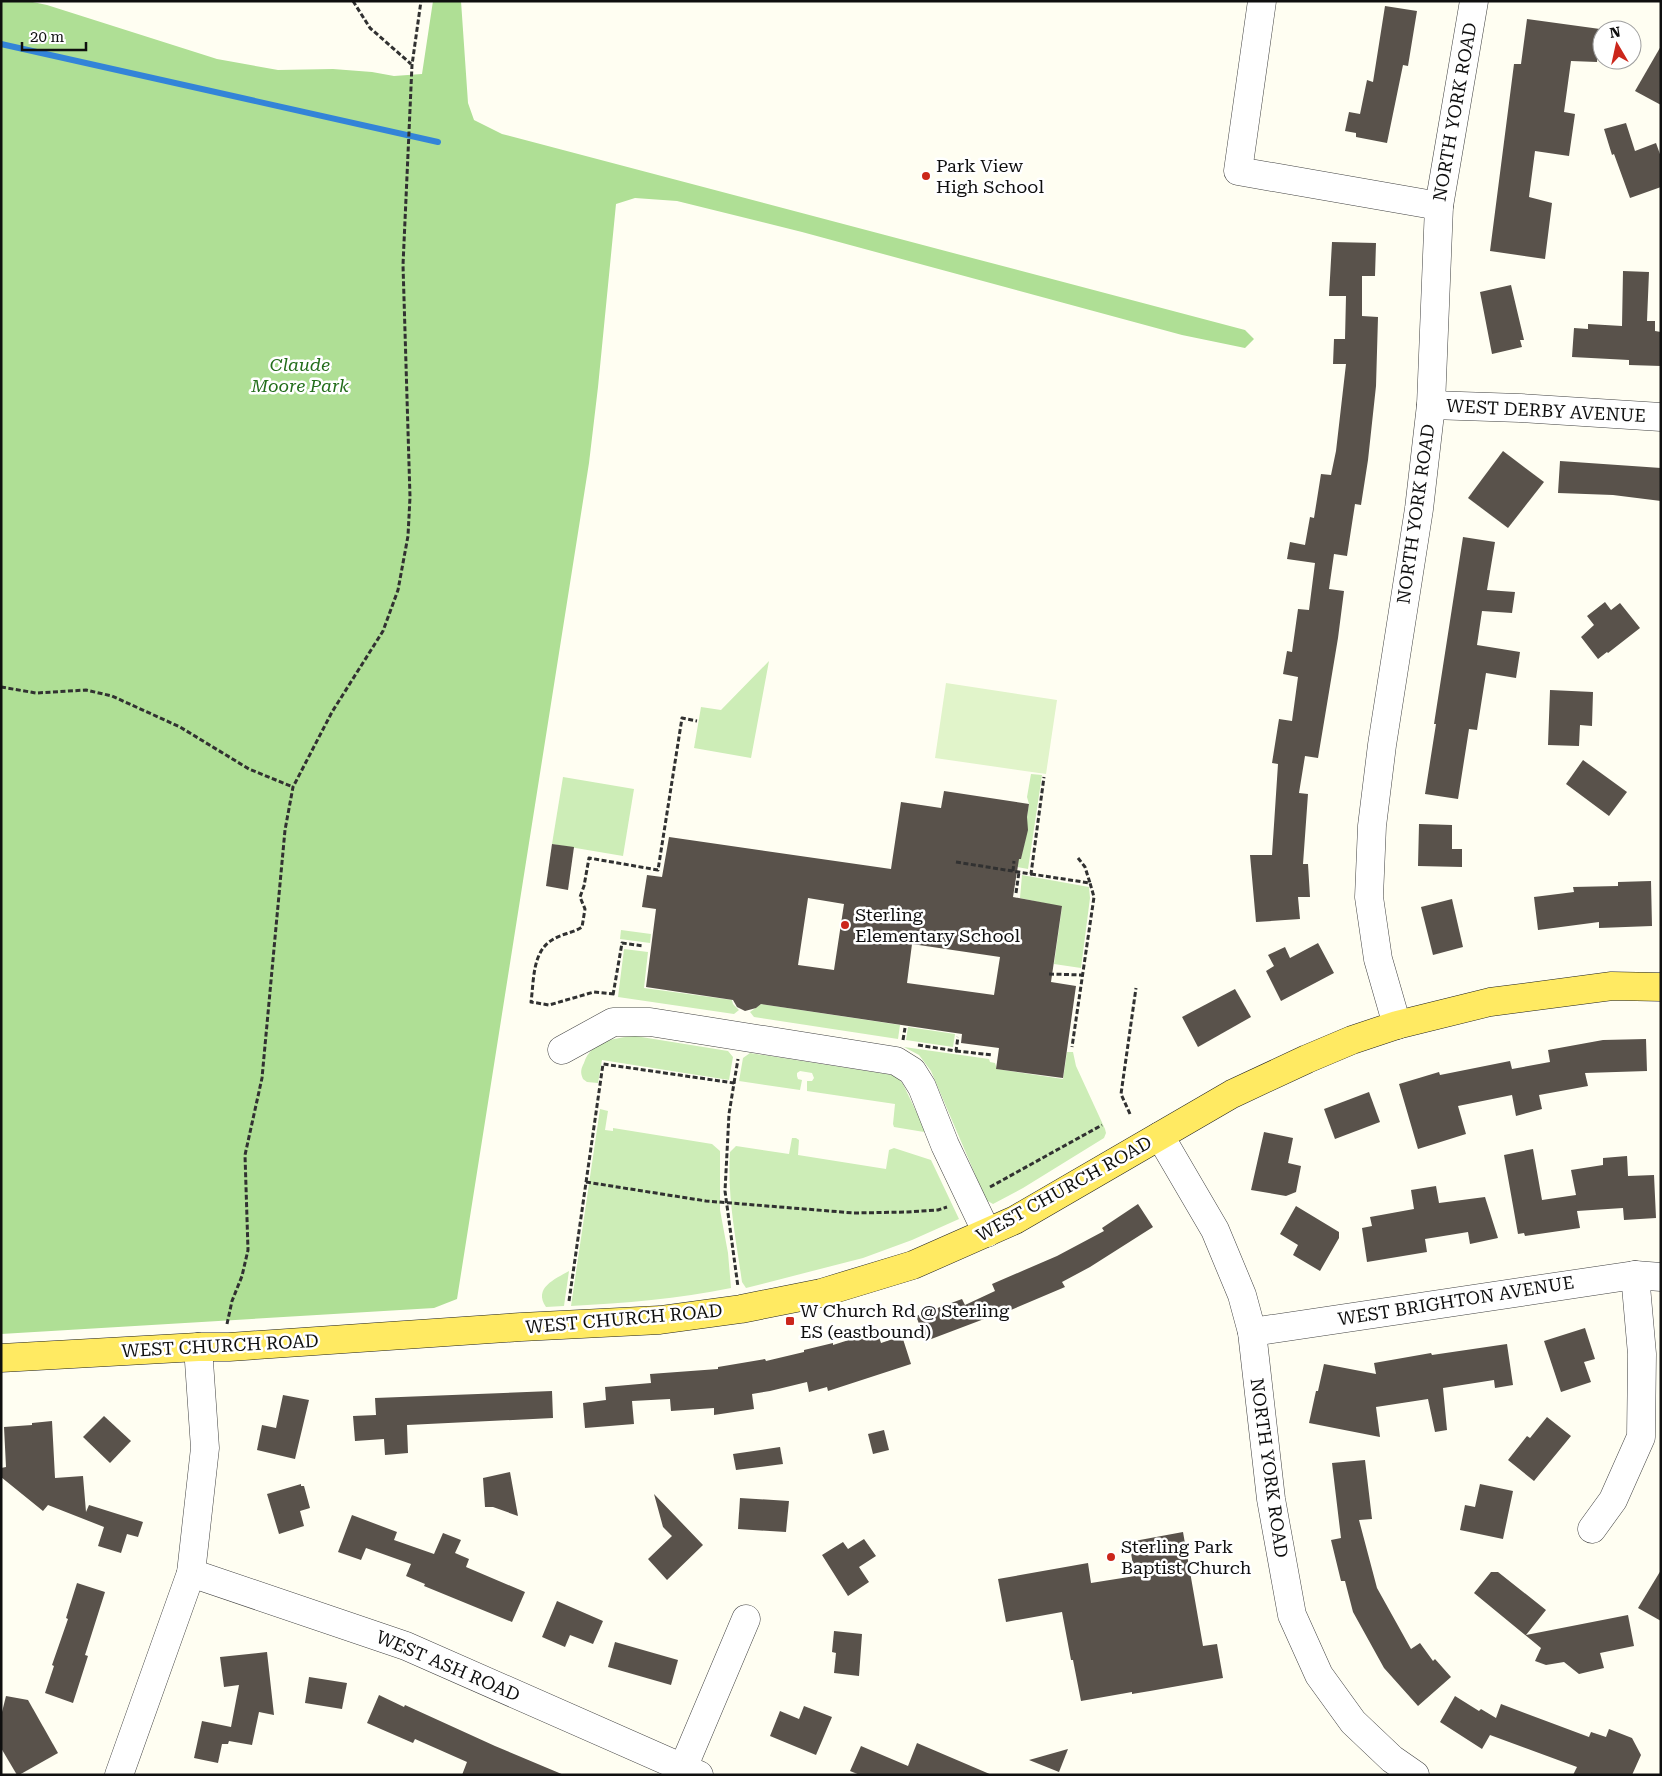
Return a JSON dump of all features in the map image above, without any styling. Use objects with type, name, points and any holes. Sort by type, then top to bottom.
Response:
[{"type":"main road","name":"WEST CHURCH ROAD","points":[[1,1358],[229,1347],[660,1320],[741,1309],[821,1293],[913,1265],[1015,1220],[1232,1094],[1352,1040],[1397,1025],[1499,1001],[1612,986],[1661,987]]},
{"type":"street","points":[[1262,1],[1238,171],[1438,206]]},
{"type":"street","name":"NORTH YORK ROAD","points":[[1397,1025],[1378,958],[1369,897],[1372,826],[1382,745],[1419,509],[1432,405],[1438,206],[1474,1]]},
{"type":"street","name":"WEST DERBY AVENUE","points":[[1432,405],[1520,408],[1661,417]]},
{"type":"street","points":[[562,1050],[612,1022],[650,1022],[896,1061],[912,1071],[922,1087],[945,1145],[987,1233]]},
{"type":"street","name":"NORTH YORK ROAD","points":[[1160,1136],[1215,1230],[1242,1295],[1252,1332],[1271,1499],[1292,1616],[1319,1675],[1353,1722],[1392,1759],[1415,1775]]},
{"type":"street","points":[[1592,1529],[1613,1500],[1641,1437],[1642,1354],[1648,1276]]},
{"type":"street","name":"WEST BRIGHTON AVENUE","points":[[1252,1332],[1481,1297],[1648,1276]]},
{"type":"street","points":[[119,1775],[191,1573],[205,1448],[198,1347]]},
{"type":"street","name":"WEST ASH ROAD","points":[[191,1573],[406,1646],[691,1771]]},
{"type":"street","points":[[691,1771],[746,1619]]},
{"type":"path","points":[[353,1],[370,28],[412,65]]},
{"type":"path","points":[[227,1329],[232,1301],[242,1276],[248,1250],[245,1155],[262,1078],[286,830],[294,787],[332,712],[383,631],[398,590],[408,536],[409,487],[403,265],[412,65],[421,1]]},
{"type":"path","points":[[1,687],[36,692],[86,690],[112,696],[180,728],[249,769],[294,787]]},
{"type":"path","points":[[614,994],[594,992],[549,1005],[531,1002],[539,953],[552,940],[582,927],[585,909],[580,897],[589,858],[658,870],[682,718],[697,721]]},
{"type":"path","points":[[1031,874],[1044,777]]},
{"type":"path","points":[[1072,1047],[1094,897],[1085,867],[1078,858]]},
{"type":"path","points":[[1013,871],[1014,861]]},
{"type":"path","points":[[956,862],[1090,883]]},
{"type":"path","points":[[1016,893],[1019,872]]},
{"type":"path","points":[[613,1000],[622,943],[644,946]]},
{"type":"path","points":[[1050,974],[1083,976]]},
{"type":"path","points":[[1130,1114],[1121,1094],[1136,988]]},
{"type":"path","points":[[956,1051],[958,1037]]},
{"type":"path","points":[[912,1044],[993,1056]]},
{"type":"path","points":[[738,1056],[729,1114],[725,1192],[738,1291]]},
{"type":"path","points":[[568,1306],[603,1064],[734,1083]]},
{"type":"path","points":[[985,1190],[1102,1125]]},
{"type":"path","points":[[586,1182],[727,1203],[854,1213],[938,1210],[955,1204]]},
{"type":"green space","name":"Claude Moore Park","points":[[1,1],[28,1],[47,5],[217,59],[278,70],[333,69],[394,76],[422,74],[433,1],[461,1],[468,103],[474,120],[502,134],[1245,330],[1254,339],[1245,348],[1182,335],[802,232],[677,201],[635,198],[616,204],[589,463],[457,1299],[434,1308],[1,1334]]},
{"type":"green space","points":[[769,661],[751,758],[694,748],[701,707],[721,710]]},
{"type":"green space","points":[[946,683],[1057,700],[1046,774],[935,758]]},
{"type":"green space","points":[[1031,774],[1042,775],[1028,869],[1017,867],[1018,859],[1021,859],[1027,830],[1029,804],[1027,797]]},
{"type":"green space","points":[[563,777],[634,789],[623,856],[552,844]]},
{"type":"green space","points":[[1022,875],[1089,887],[1090,898],[1081,968],[1054,964],[1062,907],[1020,898]]},
{"type":"green space","points":[[621,930],[651,934],[650,943],[620,939]]},
{"type":"green space","points":[[624,949],[648,952],[644,988],[732,1000],[739,1010],[734,1014],[618,997]]},
{"type":"green space","points":[[761,1004],[900,1025],[898,1039],[754,1017],[750,1012]]},
{"type":"green space","points":[[908,1027],[955,1034],[953,1047],[906,1040]]},
{"type":"green space","points":[[635,1036],[728,1051],[733,1057],[729,1080],[602,1060],[598,1083],[587,1082],[583,1079],[581,1074],[587,1056],[598,1045],[620,1038]]},
{"type":"green space","points":[[904,1047],[989,1059],[990,1062],[995,1063],[997,1069],[1063,1079],[1067,1052],[1073,1052],[1076,1066],[1105,1129],[1104,1138],[1023,1188],[993,1204],[986,1200],[931,1071],[919,1055]]},
{"type":"green space","points":[[750,1053],[892,1075],[903,1084],[925,1130],[924,1132],[894,1127],[895,1104],[807,1091],[807,1081],[812,1081],[814,1078],[812,1073],[800,1071],[797,1073],[798,1079],[802,1080],[800,1090],[739,1081],[743,1058]]},
{"type":"green space","points":[[600,1109],[608,1111],[605,1130],[613,1131],[613,1128],[712,1144],[720,1151],[720,1210],[728,1253],[731,1288],[651,1300],[571,1306]]},
{"type":"green space","points":[[792,1138],[799,1140],[798,1155],[886,1169],[889,1150],[894,1148],[931,1160],[959,1219],[912,1240],[863,1258],[746,1288],[742,1282],[733,1217],[729,1168],[730,1152],[736,1146],[789,1154]]},
{"type":"green space","points":[[569,1271],[564,1306],[546,1307],[542,1294],[544,1289],[552,1281]]},
{"type":"building","points":[[1385,6],[1417,11],[1408,66],[1403,65],[1387,143],[1356,137],[1356,133],[1345,131],[1349,112],[1360,114],[1367,80],[1373,82]]},
{"type":"building","points":[[1527,19],[1592,28],[1592,62],[1571,61],[1564,112],[1575,114],[1569,156],[1535,151],[1529,197],[1552,203],[1545,259],[1490,251],[1514,64],[1521,64]]},
{"type":"building","points":[[1661,46],[1661,105],[1635,91]]},
{"type":"building","points":[[1626,123],[1635,151],[1656,143],[1661,157],[1661,187],[1630,198],[1614,154],[1612,155],[1604,129]]},
{"type":"building","points":[[1332,242],[1376,243],[1375,276],[1362,276],[1362,316],[1378,317],[1376,386],[1368,460],[1361,505],[1355,504],[1347,556],[1334,554],[1329,589],[1344,591],[1338,638],[1318,758],[1305,756],[1299,793],[1308,794],[1303,864],[1308,864],[1310,897],[1298,897],[1300,919],[1256,922],[1250,855],[1272,855],[1278,764],[1272,763],[1279,719],[1292,721],[1298,677],[1283,674],[1287,651],[1292,652],[1298,609],[1309,610],[1315,563],[1287,559],[1290,542],[1305,545],[1310,517],[1314,518],[1321,474],[1331,475],[1336,451],[1346,364],[1333,364],[1334,339],[1345,339],[1346,296],[1329,296]]},
{"type":"building","points":[[1623,271],[1649,272],[1647,321],[1655,321],[1655,331],[1661,332],[1661,366],[1629,365],[1629,360],[1572,357],[1574,328],[1588,329],[1588,324],[1622,326]]},
{"type":"building","points":[[1511,285],[1524,340],[1520,340],[1522,347],[1492,354],[1480,292]]},
{"type":"building","points":[[1503,451],[1544,482],[1508,528],[1468,498]]},
{"type":"building","points":[[1560,461],[1661,468],[1661,501],[1613,495],[1558,493]]},
{"type":"building","points":[[1463,537],[1495,542],[1487,590],[1515,592],[1512,613],[1482,611],[1477,645],[1520,652],[1516,678],[1486,673],[1477,730],[1469,729],[1458,799],[1425,794]]},
{"type":"building","points":[[1605,602],[1611,610],[1620,603],[1640,628],[1598,659],[1581,637],[1594,625],[1587,616]]},
{"type":"building","points":[[1550,690],[1593,692],[1592,726],[1580,725],[1579,746],[1548,745]]},
{"type":"building","points":[[1583,760],[1627,792],[1609,816],[1566,784]]},
{"type":"building","name":"Sterling Elementary School","points":[[944,791],[1029,804],[1028,830],[1021,859],[1019,859],[1013,897],[1062,906],[1051,982],[1076,986],[1063,1078],[996,1069],[999,1048],[961,1043],[962,1034],[761,1004],[756,1008],[745,1011],[737,1007],[733,1000],[646,987],[656,909],[642,907],[647,875],[662,877],[669,837],[891,869],[901,802],[941,808]],"holes":[[[808,898],[844,904],[834,970],[798,965]],[[912,944],[1000,957],[994,995],[907,983]]]},
{"type":"building","points":[[1419,824],[1452,825],[1452,849],[1462,849],[1462,867],[1418,866]]},
{"type":"building","points":[[552,844],[574,847],[568,890],[546,886]]},
{"type":"building","points":[[1651,881],[1652,926],[1599,928],[1599,922],[1538,930],[1534,897],[1574,892],[1573,887],[1618,886],[1618,882]]},
{"type":"building","points":[[1452,899],[1463,947],[1433,955],[1421,907]]},
{"type":"building","points":[[1318,943],[1334,973],[1281,1001],[1266,971],[1274,966],[1268,955],[1285,947],[1290,958]]},
{"type":"building","points":[[1235,989],[1251,1017],[1198,1047],[1182,1017]]},
{"type":"building","points":[[1646,1039],[1647,1071],[1585,1073],[1588,1086],[1539,1095],[1542,1109],[1516,1116],[1512,1095],[1458,1106],[1466,1134],[1418,1149],[1399,1084],[1439,1072],[1440,1075],[1510,1061],[1512,1069],[1550,1062],[1548,1050],[1603,1040]]},
{"type":"building","points":[[1369,1092],[1380,1122],[1335,1139],[1324,1109]]},
{"type":"building","points":[[1264,1132],[1293,1138],[1288,1163],[1301,1166],[1296,1192],[1286,1196],[1251,1190]]},
{"type":"building","points":[[1533,1149],[1542,1200],[1576,1195],[1571,1170],[1603,1165],[1603,1158],[1627,1156],[1628,1176],[1654,1175],[1656,1218],[1624,1220],[1623,1208],[1577,1211],[1580,1228],[1525,1236],[1524,1233],[1518,1234],[1504,1155]]},
{"type":"building","points":[[1436,1186],[1439,1203],[1485,1197],[1498,1238],[1470,1244],[1468,1232],[1425,1239],[1427,1252],[1367,1262],[1362,1228],[1372,1226],[1370,1217],[1414,1209],[1411,1190]]},
{"type":"building","points":[[1138,1204],[1153,1227],[1090,1267],[1062,1282],[1065,1287],[992,1318],[992,1316],[926,1341],[916,1316],[962,1299],[965,1305],[995,1291],[992,1284],[1057,1256],[1104,1231],[1102,1228]]},
{"type":"building","points":[[1296,1206],[1339,1232],[1339,1238],[1320,1271],[1293,1255],[1298,1245],[1280,1234]]},
{"type":"building","points":[[1585,1328],[1595,1359],[1584,1362],[1591,1382],[1561,1392],[1544,1341]]},
{"type":"building","points":[[877,1331],[881,1343],[902,1336],[911,1364],[828,1391],[827,1387],[809,1392],[807,1382],[752,1394],[754,1409],[714,1415],[714,1408],[671,1411],[670,1399],[632,1401],[634,1424],[585,1428],[583,1403],[606,1400],[605,1387],[651,1383],[650,1374],[718,1369],[718,1367],[765,1359],[766,1361],[833,1343],[833,1345]]},
{"type":"building","points":[[1507,1344],[1513,1385],[1495,1388],[1494,1380],[1443,1388],[1447,1430],[1435,1432],[1428,1399],[1376,1407],[1380,1437],[1309,1423],[1324,1364],[1376,1374],[1374,1363],[1431,1353],[1432,1355]]},
{"type":"building","points":[[552,1391],[553,1418],[407,1425],[408,1453],[385,1455],[384,1439],[355,1441],[353,1416],[376,1415],[375,1398]]},
{"type":"building","points":[[283,1395],[309,1400],[295,1459],[257,1450],[262,1425],[276,1428]]},
{"type":"building","points":[[104,1416],[131,1441],[110,1463],[83,1437]]},
{"type":"building","points":[[1547,1417],[1571,1436],[1534,1481],[1508,1460],[1527,1436],[1530,1438]]},
{"type":"building","points":[[52,1421],[55,1478],[83,1476],[86,1512],[89,1505],[143,1522],[138,1537],[127,1534],[121,1553],[98,1546],[104,1527],[48,1505],[43,1511],[1,1477],[1,1468],[6,1467],[4,1427]]},
{"type":"building","points":[[884,1430],[889,1450],[873,1454],[868,1434]]},
{"type":"building","points":[[780,1447],[783,1464],[736,1470],[733,1454]]},
{"type":"building","points":[[1365,1460],[1372,1519],[1359,1520],[1377,1588],[1411,1649],[1420,1643],[1433,1661],[1435,1659],[1451,1677],[1418,1706],[1384,1668],[1353,1612],[1345,1581],[1341,1581],[1331,1540],[1341,1538],[1332,1463]]},
{"type":"building","points":[[510,1472],[518,1516],[493,1507],[485,1507],[483,1478]]},
{"type":"building","points":[[301,1484],[301,1486],[304,1486],[310,1508],[300,1511],[304,1526],[279,1534],[267,1494]]},
{"type":"building","points":[[1480,1484],[1513,1491],[1503,1539],[1460,1530],[1465,1505],[1475,1507]]},
{"type":"building","points":[[654,1494],[703,1545],[667,1580],[648,1559],[672,1536],[663,1527]]},
{"type":"building","points":[[740,1498],[789,1501],[786,1532],[738,1529]]},
{"type":"building","points":[[352,1515],[397,1532],[394,1540],[434,1554],[443,1533],[461,1540],[455,1553],[469,1559],[466,1567],[525,1592],[512,1622],[424,1586],[425,1584],[406,1576],[411,1564],[366,1548],[361,1560],[338,1552]]},
{"type":"building","name":"Sterling Park Baptist Church","points":[[1183,1532],[1203,1646],[1217,1644],[1223,1678],[1081,1701],[1062,1612],[1006,1622],[998,1579],[1088,1563],[1091,1583],[1135,1576],[1129,1542]]},
{"type":"building","points":[[864,1539],[876,1556],[859,1567],[869,1582],[848,1596],[822,1555],[843,1542],[848,1549]]},
{"type":"building","points":[[1661,1570],[1661,1621],[1638,1608]]},
{"type":"building","points":[[1491,1572],[1498,1572],[1546,1610],[1526,1635],[1628,1615],[1634,1646],[1600,1653],[1604,1668],[1579,1674],[1564,1662],[1546,1665],[1535,1661],[1541,1648],[1474,1593]]},
{"type":"building","points":[[77,1583],[105,1592],[85,1655],[88,1656],[73,1703],[45,1693]]},
{"type":"building","points":[[557,1601],[603,1621],[593,1644],[570,1635],[565,1647],[542,1637]]},
{"type":"building","points":[[834,1631],[862,1634],[859,1676],[834,1673],[836,1653],[832,1652]]},
{"type":"building","points":[[615,1642],[678,1660],[671,1685],[608,1667]]},
{"type":"building","points":[[267,1652],[274,1715],[259,1712],[252,1745],[229,1741],[228,1744],[222,1744],[218,1763],[194,1758],[202,1721],[231,1727],[239,1685],[224,1687],[220,1657]]},
{"type":"building","points":[[309,1677],[347,1683],[342,1709],[305,1703]]},
{"type":"building","points":[[379,1695],[564,1775],[462,1775],[467,1762],[415,1739],[413,1743],[367,1723]]},
{"type":"building","points":[[6,1696],[28,1700],[58,1753],[19,1775],[17,1775],[1,1748],[1,1716]]},
{"type":"building","points":[[1455,1696],[1479,1711],[1481,1709],[1496,1718],[1501,1704],[1589,1737],[1591,1732],[1606,1737],[1609,1729],[1632,1738],[1641,1755],[1632,1775],[1573,1775],[1577,1767],[1490,1735],[1482,1749],[1440,1722]]},
{"type":"building","points":[[804,1706],[832,1717],[816,1755],[770,1736],[780,1711],[799,1719]]},
{"type":"building","points":[[917,1743],[992,1775],[860,1775],[850,1771],[861,1746],[908,1766]]},
{"type":"building","points":[[1068,1749],[1059,1772],[1029,1760]]},
{"type":"waterway","points":[[1,44],[438,142]]},
{"type":"place","name":"Park View High School","points":[[926,176]]},
{"type":"place","name":"Sterling Elementary School","points":[[845,925]]},
{"type":"place","name":"W Church Rd @ Sterling ES (eastbound)","points":[[790,1321]]},
{"type":"place","name":"Sterling Park Baptist Church","points":[[1111,1557]]}]
